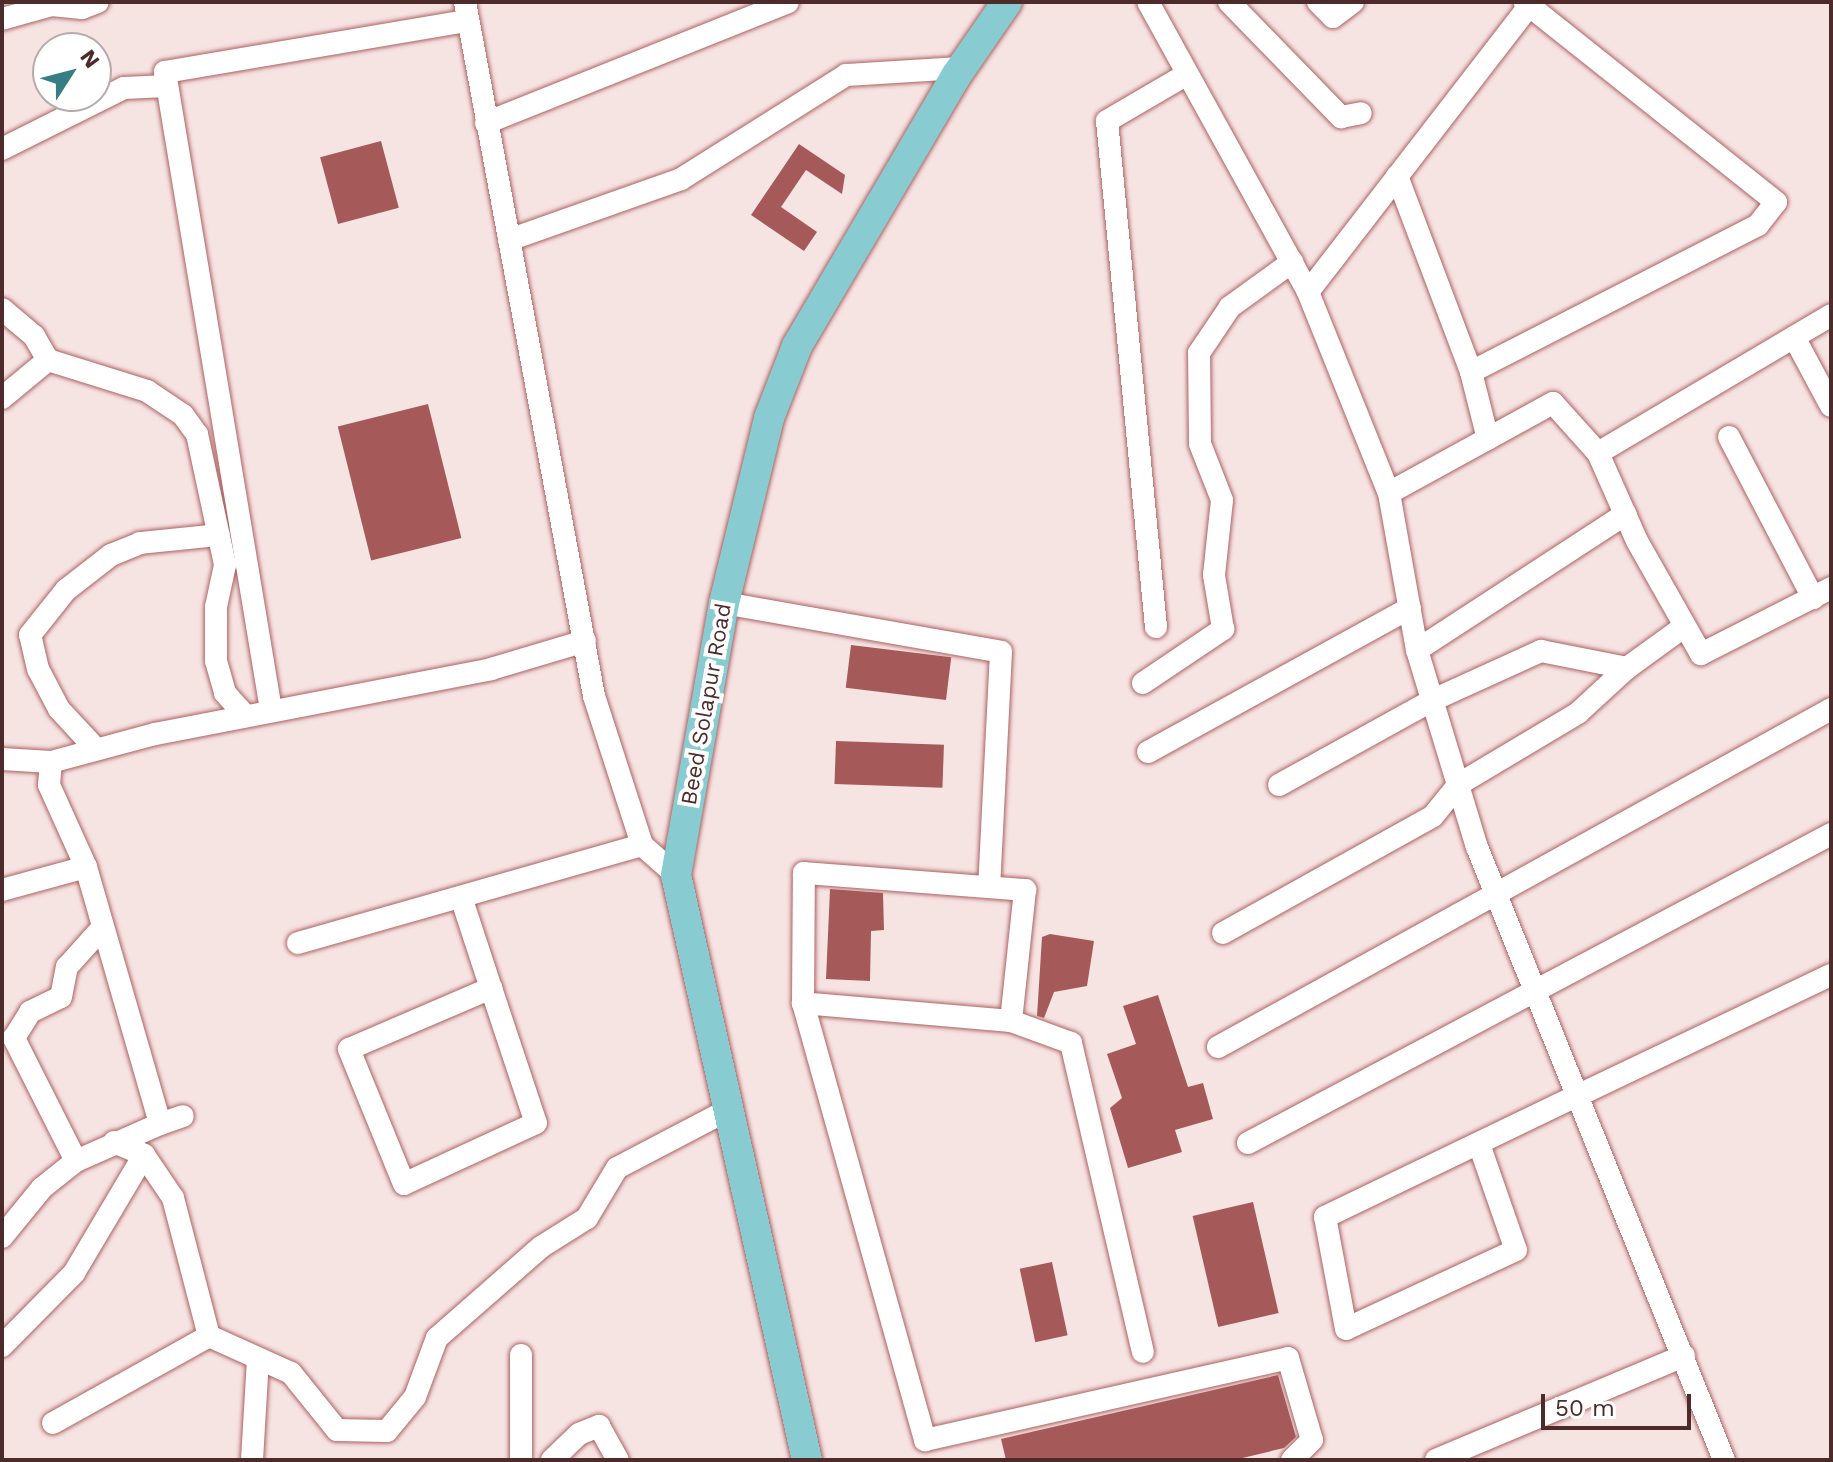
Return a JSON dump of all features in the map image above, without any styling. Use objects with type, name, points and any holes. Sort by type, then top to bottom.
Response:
[{"type":"main road","name":"Beed Solapur Road","points":[[807,1460],[676,875],[724,603],[769,418],[797,346],[961,68],[1007,2]]},
{"type":"street","points":[[2,19],[52,3],[82,8],[98,2]]},
{"type":"street","points":[[486,123],[788,2]]},
{"type":"street","points":[[1148,2],[1184,76],[1308,292],[1389,493],[1417,650],[1495,894],[1531,989],[1579,1095],[1724,1460]]},
{"type":"street","points":[[1229,2],[1341,117],[1361,113]]},
{"type":"street","points":[[1318,2],[1333,17],[1353,2]]},
{"type":"street","points":[[1308,292],[1527,4],[1776,202],[1758,225],[1471,372]]},
{"type":"street","points":[[271,710],[165,72],[467,11],[594,696],[642,845],[676,875]]},
{"type":"street","points":[[509,240],[681,179],[846,75],[961,68]]},
{"type":"street","points":[[1156,627],[1107,121],[1184,76]]},
{"type":"street","points":[[2,149],[124,88],[167,86]]},
{"type":"street","points":[[1397,176],[1471,372],[1488,439]]},
{"type":"street","points":[[1143,683],[1223,629],[1214,575],[1222,500],[1200,444],[1199,353],[1230,307],[1292,262]]},
{"type":"street","points":[[2,309],[34,336],[48,360],[147,391],[183,415],[197,434],[225,565],[216,607],[216,661],[225,693],[245,715]]},
{"type":"street","points":[[1598,453],[1831,315]]},
{"type":"street","points":[[1794,337],[1831,406]]},
{"type":"street","points":[[2,398],[48,360]]},
{"type":"street","points":[[1389,493],[1553,403],[1598,453],[1682,628],[1701,654],[1822,593],[1729,437]]},
{"type":"street","points":[[1417,650],[1626,514]]},
{"type":"street","points":[[96,749],[59,709],[38,669],[30,635],[75,581],[111,555],[140,543],[219,535]]},
{"type":"street","points":[[724,603],[1001,652],[989,886]]},
{"type":"street","points":[[1148,752],[1410,608]]},
{"type":"street","points":[[1223,933],[1433,816],[1459,784],[1578,713],[1627,668],[1682,628]]},
{"type":"street","points":[[2,759],[51,762],[245,715],[491,669],[585,641]]},
{"type":"street","points":[[1279,785],[1433,700],[1541,651],[1627,668]]},
{"type":"street","points":[[1218,1047],[1831,709]]},
{"type":"street","points":[[51,762],[49,785],[86,867],[160,1124]]},
{"type":"street","points":[[1248,1143],[1531,989],[1831,834]]},
{"type":"street","points":[[298,943],[642,845]]},
{"type":"street","points":[[2,890],[86,867]]},
{"type":"street","points":[[1011,1021],[1025,890],[804,873],[803,1003],[925,1440],[1288,1358],[1312,1440],[1292,1460]]},
{"type":"street","points":[[461,897],[536,1123],[404,1184],[349,1049],[491,988]]},
{"type":"street","points":[[76,1161],[8,1033],[30,1012],[61,997],[67,967],[102,928]]},
{"type":"street","points":[[1479,1144],[1516,1250],[1346,1329],[1325,1217],[1831,975]]},
{"type":"street","points":[[803,1003],[1011,1021],[1071,1043],[1143,1352]]},
{"type":"street","points":[[209,1336],[291,1373],[337,1430],[387,1431],[415,1397],[437,1338],[541,1247],[587,1218],[617,1168],[728,1110]]},
{"type":"street","points":[[2,1237],[42,1188],[76,1161],[114,1142],[183,1116]]},
{"type":"street","points":[[114,1142],[144,1155],[173,1198],[209,1336]]},
{"type":"street","points":[[2,1346],[74,1273],[144,1155]]},
{"type":"street","points":[[53,1423],[209,1336]]},
{"type":"street","points":[[521,1355],[521,1460]]},
{"type":"street","points":[[1436,1460],[1684,1356]]},
{"type":"street","points":[[252,1460],[258,1359]]},
{"type":"street","points":[[552,1460],[579,1434],[599,1426],[618,1460]]},
{"type":"building","points":[[381,141],[399,208],[338,224],[320,157]]},
{"type":"building","points":[[799,144],[845,175],[842,194],[806,170],[781,207],[817,232],[804,251],[751,215]]},
{"type":"building","points":[[428,404],[461,538],[371,560],[338,426]]},
{"type":"building","points":[[851,645],[951,657],[946,700],[846,688]]},
{"type":"building","points":[[836,741],[944,745],[942,788],[834,784]]},
{"type":"building","points":[[830,889],[883,893],[884,930],[871,931],[870,981],[826,979]]},
{"type":"building","points":[[1050,934],[1094,941],[1087,986],[1054,992],[1044,1018],[1037,1016],[1042,937]]},
{"type":"building","points":[[1158,995],[1188,1087],[1203,1083],[1213,1119],[1175,1130],[1182,1152],[1128,1168],[1110,1108],[1122,1098],[1107,1054],[1136,1044],[1123,1006]]},
{"type":"building","points":[[1253,1202],[1279,1313],[1218,1327],[1193,1216]]},
{"type":"building","points":[[1052,1262],[1068,1335],[1035,1342],[1020,1269]]},
{"type":"building","points":[[1278,1375],[1296,1437],[1284,1448],[1234,1460],[1006,1460],[1001,1439]]}]
